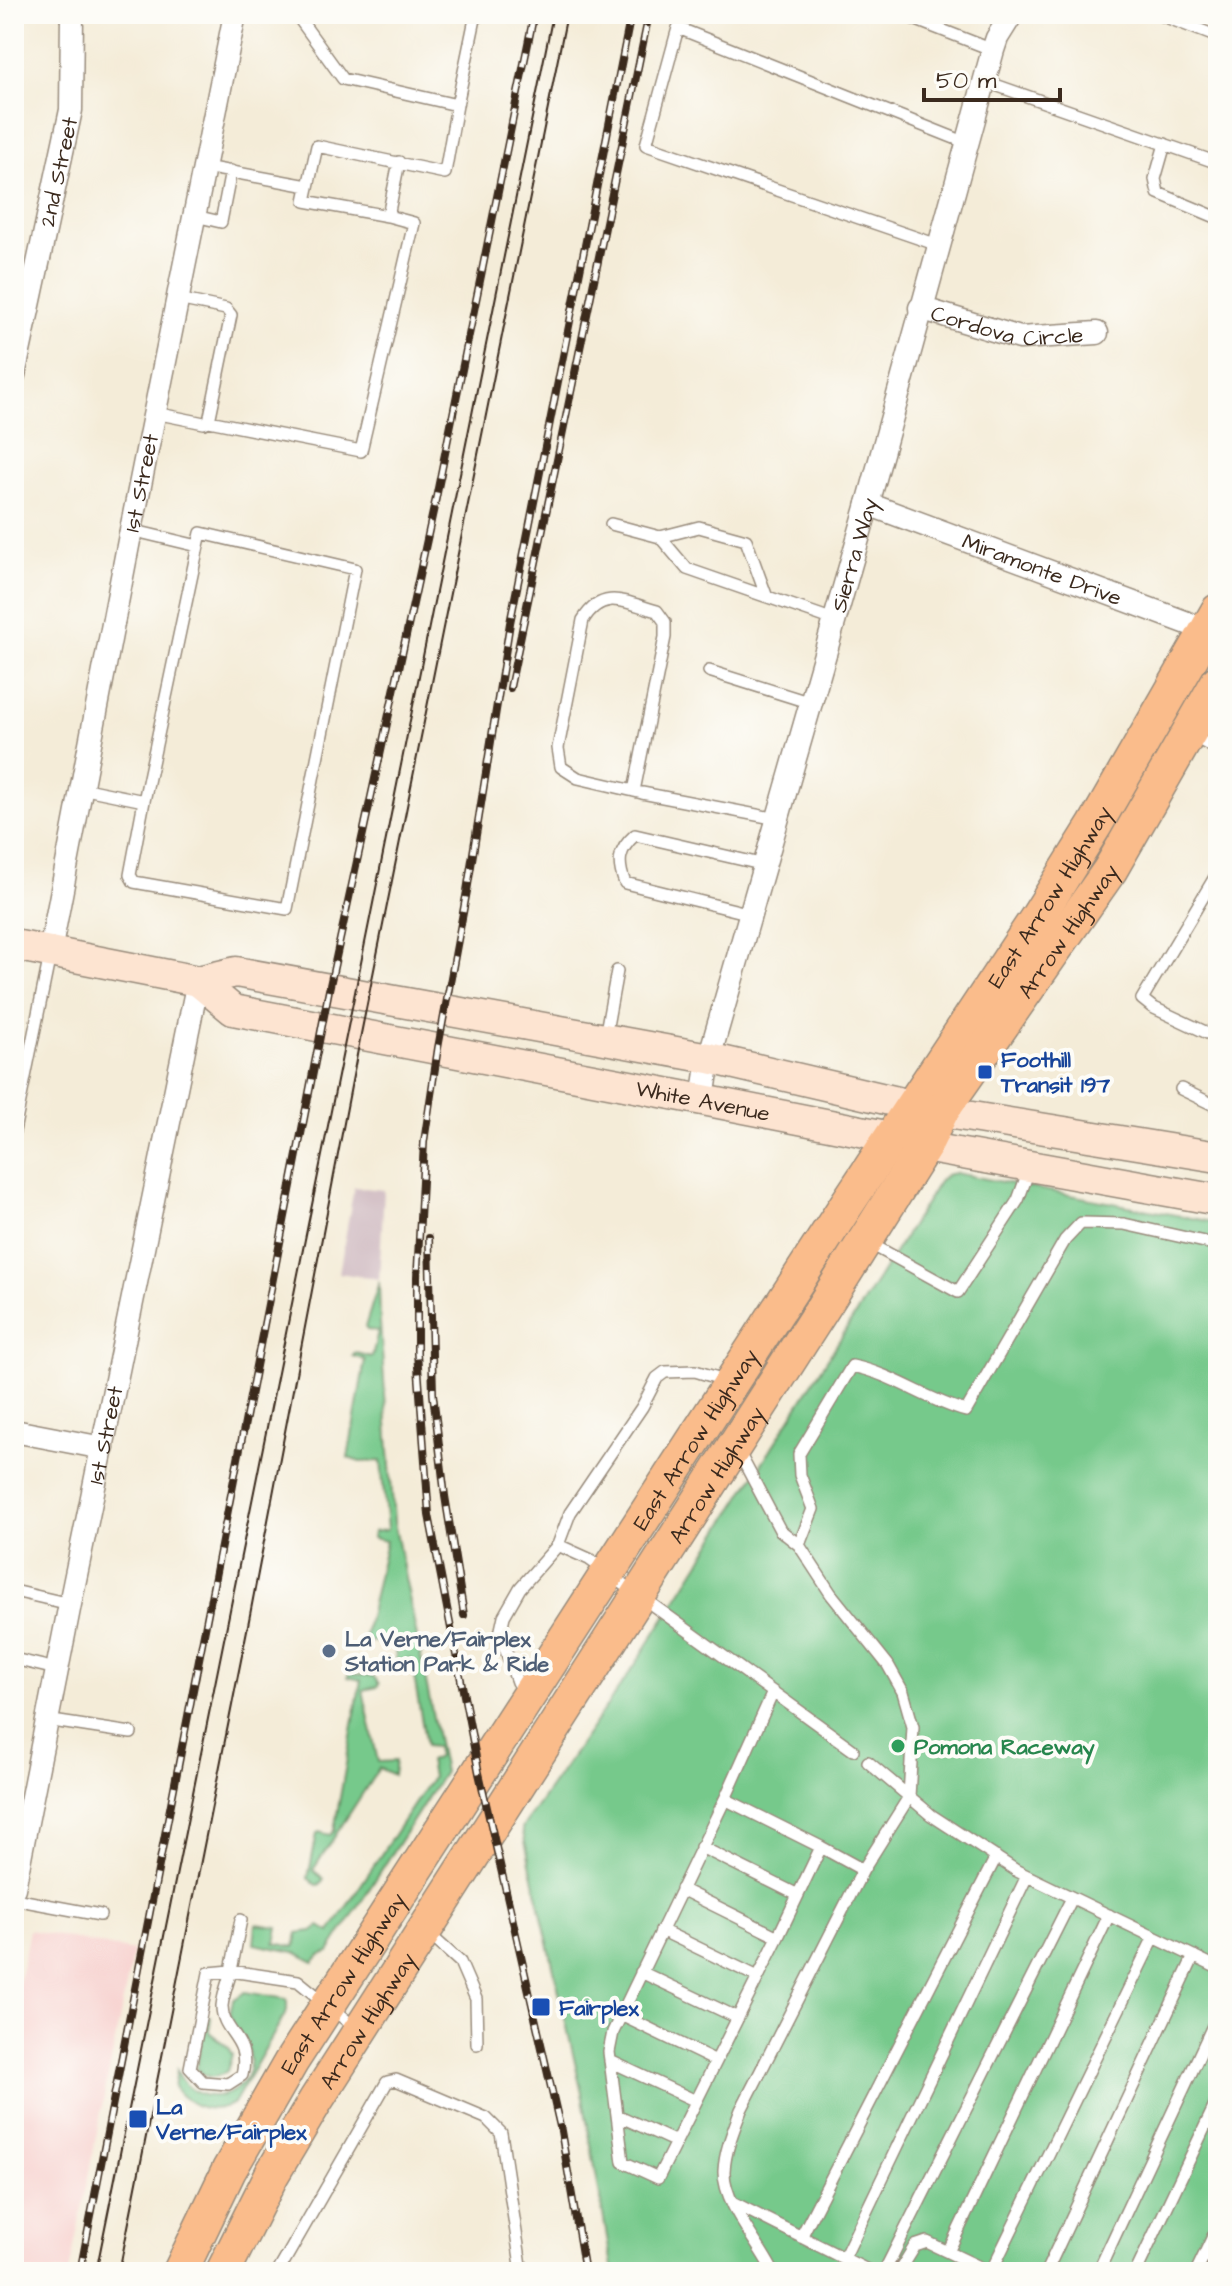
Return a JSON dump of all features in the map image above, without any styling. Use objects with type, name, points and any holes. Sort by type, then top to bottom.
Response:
[{"type":"main road","name":"East Arrow Highway","points":[[180,2272],[229,2170],[291,2062],[891,1137],[926,1109],[1214,625]]},
{"type":"main road","name":"Arrow Highway","points":[[227,2271],[272,2174],[924,1147],[926,1109],[1110,870],[1218,682]]},
{"type":"main road","name":"White Avenue","points":[[14,945],[198,981],[236,972],[709,1058],[926,1109],[1218,1157]]},
{"type":"main road","name":"White Avenue","points":[[198,981],[233,1010],[891,1137],[924,1147],[1218,1200]]},
{"type":"street","name":"2nd Street","points":[[14,375],[71,110],[72,14]]},
{"type":"street","name":"1st Street","points":[[50,952],[235,14]]},
{"type":"street","name":"Sierra Way","points":[[703,1100],[709,1058],[868,504],[984,81],[997,38],[1012,14]]},
{"type":"street","name":"Cordova Circle","points":[[920,308],[1020,338],[1097,333]]},
{"type":"street","name":"Miramonte Drive","points":[[868,504],[1214,625]]},
{"type":"street","name":"1st Street","points":[[14,1888],[198,981]]},
{"type":"street","points":[[14,1431],[103,1448]]},
{"type":"lane","points":[[296,14],[343,79],[457,105]]},
{"type":"lane","points":[[155,413],[361,451],[414,223],[305,201],[317,146],[445,173],[476,14]]},
{"type":"lane","points":[[901,14],[993,50]]},
{"type":"lane","points":[[1158,14],[1218,37]]},
{"type":"lane","points":[[938,245],[646,145],[678,28],[967,143]]},
{"type":"lane","points":[[984,81],[1218,163]]},
{"type":"lane","points":[[1165,144],[1155,179],[1158,193],[1218,218]]},
{"type":"lane","points":[[388,216],[399,162]]},
{"type":"lane","points":[[205,167],[308,186]]},
{"type":"lane","points":[[195,216],[221,222],[231,171]]},
{"type":"lane","points":[[178,299],[226,309],[231,315],[209,421]]},
{"type":"lane","points":[[611,524],[660,537],[699,527],[746,540],[766,595]]},
{"type":"lane","points":[[131,530],[198,546]]},
{"type":"lane","points":[[201,533],[355,569],[287,909],[134,882],[130,875],[198,546],[201,533]]},
{"type":"lane","points":[[660,537],[687,569],[834,620]]},
{"type":"lane","points":[[634,791],[665,637],[665,622],[657,611],[610,598],[592,605],[583,620],[558,748],[561,767],[578,778],[634,791],[778,819]]},
{"type":"lane","points":[[709,671],[811,703]]},
{"type":"lane","points":[[1187,733],[1218,750]]},
{"type":"lane","points":[[80,788],[144,801]]},
{"type":"lane","points":[[751,914],[625,883],[619,856],[625,843],[635,835],[765,865]]},
{"type":"lane","points":[[1218,872],[1142,999],[1152,1007],[1218,1038]]},
{"type":"lane","points":[[14,1131],[50,952]]},
{"type":"lane","points":[[605,1038],[617,971]]},
{"type":"lane","points":[[1181,1089],[1218,1107]]},
{"type":"lane","points":[[865,1241],[958,1292],[1018,1200],[1030,1166]]},
{"type":"lane","points":[[799,1545],[813,1509],[800,1475],[799,1454],[852,1366],[875,1370],[943,1404],[966,1411],[1065,1240],[1081,1223],[1124,1224],[1218,1245]]},
{"type":"lane","points":[[528,1696],[517,1682],[500,1634],[504,1616],[520,1588],[558,1545],[570,1513],[642,1407],[657,1378],[665,1372],[695,1371],[732,1382]]},
{"type":"lane","points":[[735,1445],[780,1530],[799,1545],[831,1594],[888,1665],[903,1692],[913,1727],[909,1797],[863,1870],[741,2110],[730,2142],[724,2173],[732,2202],[773,2272]]},
{"type":"lane","points":[[558,1545],[589,1559],[853,1750]]},
{"type":"lane","points":[[14,1591],[70,1604]]},
{"type":"lane","points":[[14,1659],[56,1669]]},
{"type":"lane","points":[[773,1692],[613,2032],[610,2061],[623,2162],[658,2178],[821,1847]]},
{"type":"lane","points":[[46,1720],[131,1733]]},
{"type":"lane","points":[[868,1762],[931,1815],[1027,1876],[1218,1968]]},
{"type":"lane","points":[[725,1799],[863,1870]]},
{"type":"lane","points":[[701,1847],[798,1895]]},
{"type":"lane","points":[[801,2237],[996,1857]]},
{"type":"lane","points":[[844,2258],[1027,1876]]},
{"type":"lane","points":[[681,1889],[778,1937]]},
{"type":"lane","points":[[884,2272],[1072,1898]]},
{"type":"lane","points":[[14,1899],[100,1915]]},
{"type":"lane","points":[[948,2252],[1109,1915]]},
{"type":"lane","points":[[241,1920],[231,1971],[222,2004],[224,2017],[242,2045],[245,2062],[242,2075],[228,2084],[203,2082],[190,2068],[209,1973],[231,1971],[298,1981],[361,2031]]},
{"type":"lane","points":[[425,1930],[460,1962],[476,1999],[477,2044]]},
{"type":"lane","points":[[661,1930],[758,1977]]},
{"type":"lane","points":[[899,2272],[915,2246],[927,2242],[990,2272],[1154,1937]]},
{"type":"lane","points":[[1046,2272],[1194,1956]]},
{"type":"lane","points":[[641,1972],[738,2018]]},
{"type":"lane","points":[[621,2015],[716,2061]]},
{"type":"lane","points":[[1098,2272],[1218,2015]]},
{"type":"lane","points":[[610,2061],[696,2101]]},
{"type":"lane","points":[[278,2272],[387,2082],[396,2080],[486,2118],[501,2133],[522,2272]]},
{"type":"lane","points":[[1136,2272],[1218,2099]]},
{"type":"lane","points":[[617,2115],[676,2142]]},
{"type":"lane","points":[[732,2202],[871,2272]]},
{"type":"lane","points":[[1196,2272],[1218,2226]]},
{"type":"shaded area","points":[[354,1187],[384,1190],[379,1279],[339,1273]]},
{"type":"shaded area","points":[[29,1930],[133,1951],[69,2272],[14,2272],[14,2007]]},
{"type":"green space","name":"Pomona Raceway","points":[[955,1173],[1218,1223],[1218,2272],[613,2272],[583,2098],[522,1828],[635,1665],[939,1182],[946,1175]]},
{"type":"green space","points":[[379,1282],[394,1522],[444,1772],[329,1952],[320,1955],[314,1962],[295,1952],[254,1944],[256,1924],[278,1927],[275,1943],[295,1947],[298,1933],[320,1926],[330,1932],[432,1777],[429,1761],[438,1757],[436,1747],[426,1746],[411,1659],[396,1661],[395,1645],[364,1640],[386,1541],[372,1538],[373,1532],[387,1530],[381,1461],[360,1462],[348,1458],[365,1360],[353,1356],[355,1353],[372,1357],[378,1331],[365,1327]]},
{"type":"green space","points":[[349,1673],[374,1677],[379,1684],[363,1690],[378,1762],[395,1761],[393,1775],[379,1768],[313,1870],[324,1879],[316,1885],[308,1878],[317,1834],[330,1835],[334,1831],[361,1680],[348,1677]]},
{"type":"green space","points":[[245,1992],[287,1999],[287,2011],[234,2103],[217,2108],[201,2107],[186,2100],[174,2087],[177,2070],[184,2082],[204,2095],[228,2093],[246,2078],[250,2065],[249,2050],[230,2013],[233,2000]]},
{"type":"green space","points":[[211,2017],[209,2032],[228,2047],[232,2055],[227,2071],[210,2077],[196,2068],[207,2018]]},
{"type":"tram line","points":[[96,2272],[553,14]]},
{"type":"tram line","points":[[119,2272],[249,1620],[361,1034],[567,14]]},
{"type":"railway","points":[[80,2272],[329,990],[436,498],[534,14]]},
{"type":"railway","points":[[585,2272],[561,2131],[479,1773],[429,1515],[417,1353],[417,1277],[424,1142],[510,623],[631,14]]},
{"type":"railway","points":[[510,688],[649,14]]},
{"type":"railway","points":[[429,1238],[433,1394],[464,1615]]},
{"type":"place","name":"Foothill Transit 197","points":[[985,1072]]},
{"type":"place","name":"La Verne/Fairplex Station Park & Ride","points":[[329,1651]]},
{"type":"place","name":"Pomona Raceway","points":[[898,1746]]},
{"type":"place","name":"Fairplex","points":[[541,2007]]},
{"type":"place","name":"La Verne/Fairplex","points":[[138,2119]]}]
